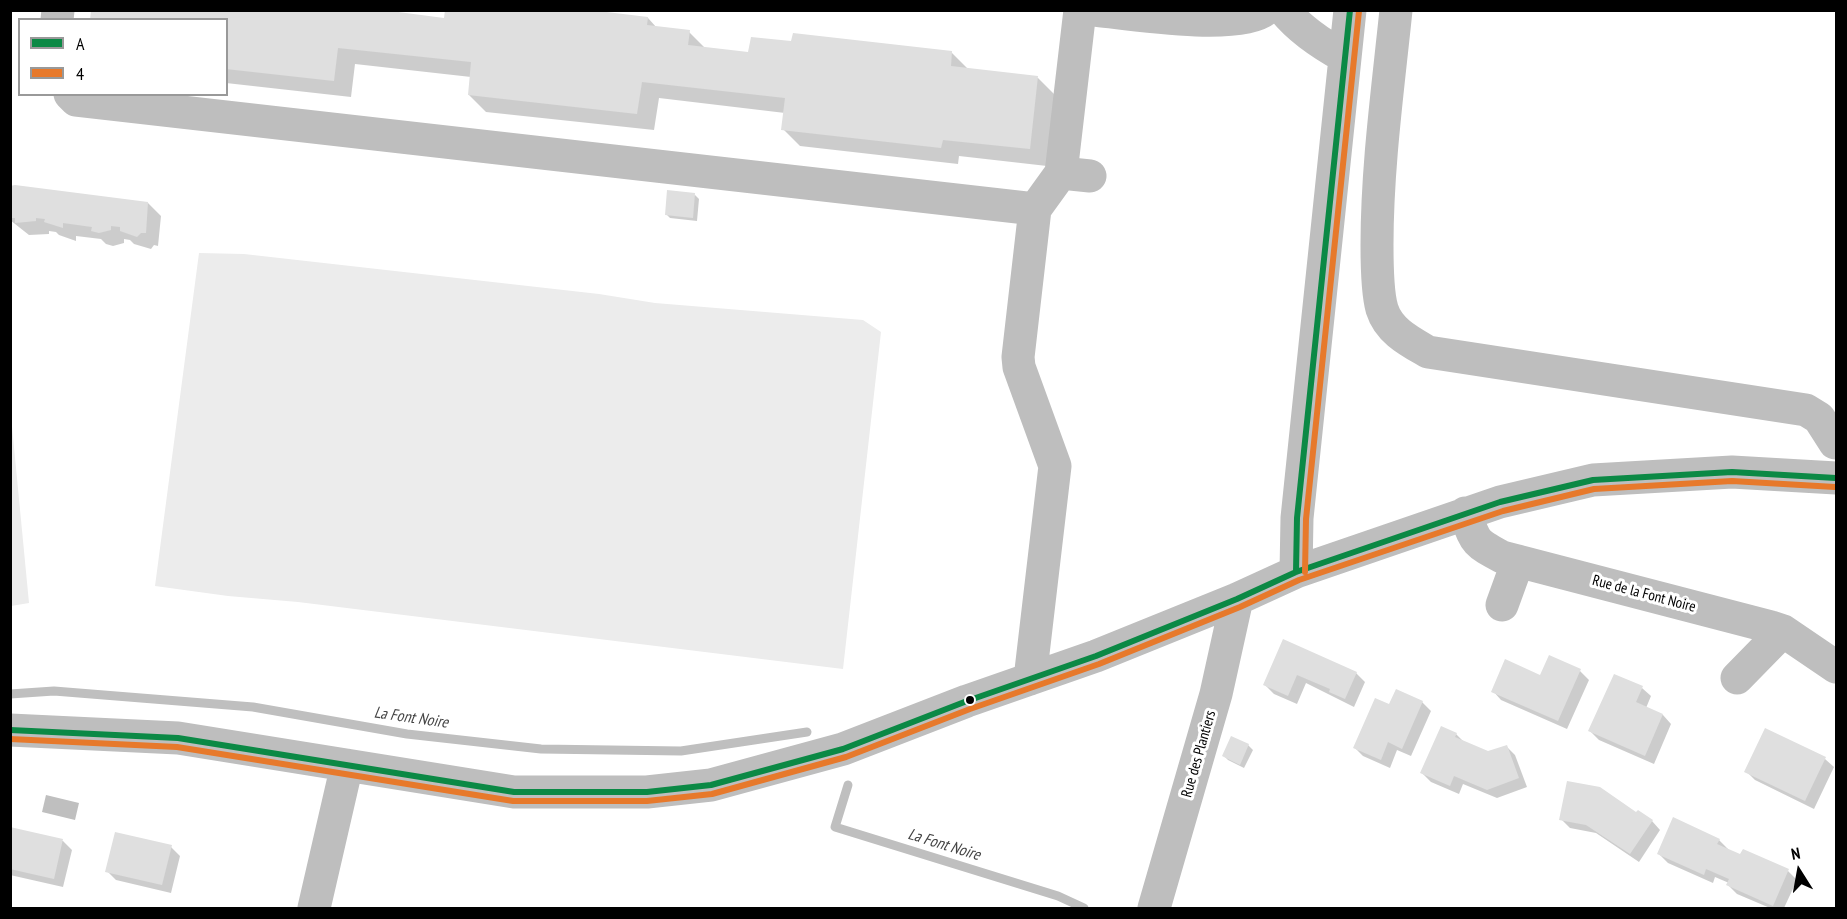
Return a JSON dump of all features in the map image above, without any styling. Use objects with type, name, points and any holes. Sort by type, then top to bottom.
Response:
[{"type":"street","points":[[1030,679],[1055,466],[1019,367],[1018,357],[1035,208],[1076,174],[1080,10]]},
{"type":"street","points":[[1094,10],[1216,22],[1259,15],[1265,10]]},
{"type":"street","points":[[1284,10],[1291,19],[1326,46],[1345,57]]},
{"type":"street","points":[[1296,572],[1297,518],[1350,10]]},
{"type":"street","points":[[10,730],[178,738],[514,792],[647,792],[711,785],[843,748],[1096,656],[1237,599],[1296,572],[1500,502],[1593,480],[1732,472],[1834,478],[1836,443],[1819,418],[1806,410],[1428,352],[1399,335],[1383,309],[1377,264],[1380,168],[1396,10]]},
{"type":"street","points":[[72,96],[76,100],[1035,208]]},
{"type":"street","name":"Rue de la Font Noire","points":[[1466,513],[1474,537],[1480,545],[1502,557],[1783,631],[1836,666]]},
{"type":"street","points":[[1502,604],[1518,561]]},
{"type":"street","name":"Rue des Plantiers","points":[[1154,909],[1216,694],[1237,599]]},
{"type":"street","points":[[1737,678],[1783,631]]},
{"type":"street","points":[[314,909],[347,765]]},
{"type":"shaded area","points":[[199,253],[244,254],[599,294],[655,303],[863,320],[881,332],[843,669],[155,586]]},
{"type":"shaded area","points":[[11,416],[29,603],[10,606]]},
{"type":"shaded area","points":[[46,795],[79,803],[75,820],[42,812]]},
{"type":"building","points":[[91,10],[383,10],[444,18],[445,10],[590,10],[648,17],[647,25],[690,30],[688,45],[748,52],[751,37],[791,41],[793,33],[952,51],[951,66],[1038,76],[1030,149],[943,140],[941,148],[781,130],[785,98],[642,82],[637,114],[468,95],[471,62],[338,48],[334,81],[228,69],[228,18],[90,18]]},
{"type":"building","points":[[10,186],[148,202],[146,233],[141,233],[137,237],[120,231],[120,227],[111,226],[111,230],[99,233],[91,231],[92,227],[63,223],[63,228],[44,222],[45,219],[36,218],[36,221],[15,223],[15,218],[10,218]]},
{"type":"building","points":[[667,190],[695,193],[693,218],[665,215]]},
{"type":"building","points":[[1283,639],[1357,672],[1345,699],[1329,692],[1330,689],[1297,675],[1288,696],[1263,685]]},
{"type":"building","points":[[1549,655],[1581,669],[1558,721],[1491,692],[1505,659],[1540,675]]},
{"type":"building","points":[[1614,674],[1643,686],[1636,702],[1663,714],[1645,756],[1588,731]]},
{"type":"building","points":[[1396,689],[1423,701],[1402,749],[1388,742],[1381,760],[1353,748],[1375,698],[1389,704]]},
{"type":"building","points":[[1441,726],[1457,733],[1455,737],[1488,751],[1507,745],[1519,778],[1487,790],[1454,776],[1450,786],[1420,773]]},
{"type":"building","points":[[1765,728],[1826,757],[1805,801],[1744,772]]},
{"type":"building","points":[[1231,736],[1249,744],[1240,765],[1222,756]]},
{"type":"building","points":[[1567,781],[1600,787],[1636,812],[1638,810],[1653,820],[1630,854],[1586,825],[1559,820]]},
{"type":"building","points":[[1673,817],[1720,839],[1717,844],[1740,854],[1743,849],[1789,869],[1773,906],[1726,885],[1729,879],[1706,869],[1704,875],[1657,854]]},
{"type":"building","points":[[10,827],[63,839],[54,879],[10,869]]},
{"type":"building","points":[[115,832],[172,845],[162,885],[105,872]]},
{"type":"waterway","name":"La Font Noire","points":[[10,694],[54,691],[253,707],[407,734],[541,749],[681,751],[807,732]]},
{"type":"waterway","name":"La Font Noire","points":[[848,785],[835,827],[1058,896],[1084,908]]},
{"type":"transit line","name":"A","points":[[1296,572],[1297,518],[1350,10]]},
{"type":"transit line","name":"4","points":[[1305,572],[1306,519],[1359,11]]},
{"type":"transit line","name":"A","points":[[10,730],[178,738],[514,792],[647,792],[711,785],[843,749],[967,701],[1096,656],[1237,599],[1296,572],[1500,502],[1593,480],[1732,472],[1836,478]]},
{"type":"transit line","name":"4","points":[[10,739],[177,747],[513,801],[647,801],[712,794],[846,757],[970,709],[1099,664],[1240,607],[1299,580],[1503,511],[1594,489],[1732,481],[1835,487]]}]
